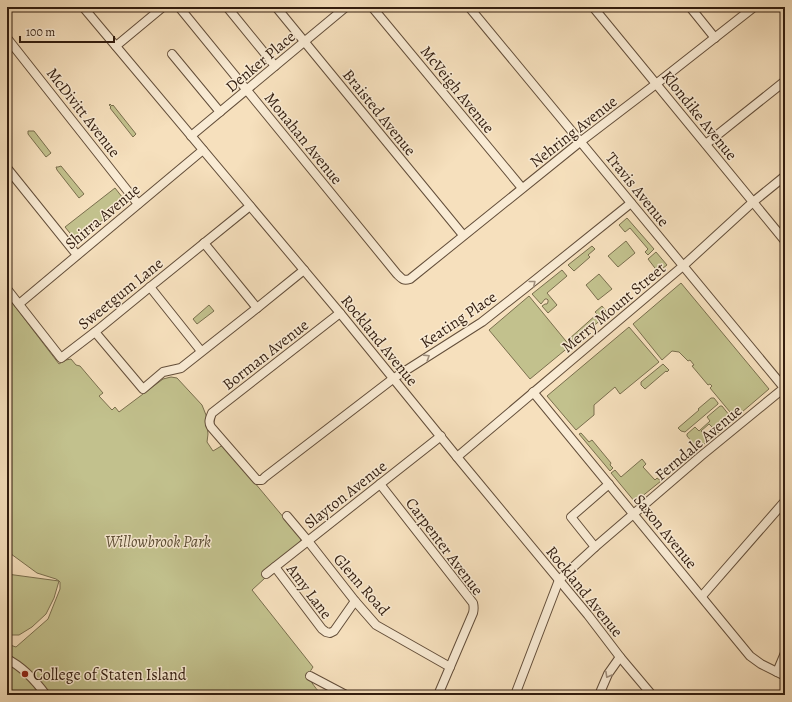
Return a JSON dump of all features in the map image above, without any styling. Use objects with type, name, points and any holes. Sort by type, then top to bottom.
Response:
[{"type":"street","name":"Rockland Avenue","points":[[83,7],[394,378],[652,695]]},
{"type":"street","points":[[116,46],[163,7]]},
{"type":"street","name":"Monahan Avenue","points":[[179,7],[397,274],[402,279],[410,279]]},
{"type":"street","points":[[227,7],[275,66]]},
{"type":"street","name":"Braisted Avenue","points":[[276,7],[464,235]]},
{"type":"street","name":"Denker Place","points":[[191,136],[346,7]]},
{"type":"street","name":"McVeigh Avenue","points":[[372,7],[522,188]]},
{"type":"street","name":"Travis Avenue","points":[[469,7],[785,389]]},
{"type":"street","name":"Klondike Avenue","points":[[593,7],[785,241]]},
{"type":"street","points":[[690,7],[715,38]]},
{"type":"street","name":"Nehring Avenue","points":[[410,279],[580,142],[754,7]]},
{"type":"street","name":"McDivitt Avenue","points":[[7,38],[138,204]]},
{"type":"street","points":[[172,54],[220,112]]},
{"type":"street","points":[[706,144],[785,81]]},
{"type":"street","name":"Shirra Avenue","points":[[19,304],[204,150]]},
{"type":"street","points":[[7,168],[77,255]]},
{"type":"street","name":"Merry Mount Street","points":[[457,457],[683,266],[753,202],[785,176]]},
{"type":"street","name":"Keating Place","points":[[258,480],[262,480],[266,477],[394,378],[482,322],[524,290],[630,203]]},
{"type":"street","name":"Sweetgum Lane","points":[[19,304],[61,358],[250,206]]},
{"type":"street","points":[[204,243],[257,308]]},
{"type":"street","points":[[95,332],[143,389],[163,372],[181,368],[304,270]]},
{"type":"street","points":[[150,287],[201,351]]},
{"type":"street","points":[[7,289],[19,304]]},
{"type":"street","name":"Borman Avenue","points":[[258,480],[211,427],[209,418],[212,413],[340,313]]},
{"type":"street","name":"Ferndale Avenue","points":[[559,580],[595,547],[718,443],[785,389]]},
{"type":"street","name":"Saxon Avenue","points":[[534,392],[750,656],[761,664],[781,674]]},
{"type":"street","name":"Slayton Avenue","points":[[266,574],[440,436]]},
{"type":"street","name":"Carpenter Avenue","points":[[380,484],[473,603],[473,613],[438,695]]},
{"type":"street","points":[[595,547],[570,517],[609,484]]},
{"type":"street","points":[[702,596],[785,501]]},
{"type":"street","name":"Glenn Road","points":[[287,516],[376,625],[450,667]]},
{"type":"street","name":"Amy Lane","points":[[275,567],[322,629],[326,632],[330,633],[334,631],[355,601]]},
{"type":"street","points":[[515,695],[559,580]]},
{"type":"street","points":[[781,674],[785,653]]},
{"type":"street","points":[[599,695],[608,674],[620,657]]},
{"type":"street","points":[[7,659],[31,676],[46,695]]},
{"type":"street","points":[[310,676],[346,695]]},
{"type":"green space","points":[[110,104],[112,106],[113,105],[136,134],[133,137],[110,108]]},
{"type":"green space","points":[[28,131],[34,131],[51,153],[46,157],[28,134]]},
{"type":"green space","points":[[61,166],[84,194],[79,198],[57,170],[56,167]]},
{"type":"green space","points":[[115,188],[126,202],[87,232],[89,235],[78,243],[65,227]]},
{"type":"green space","points":[[627,218],[654,249],[648,255],[645,252],[648,249],[630,228],[625,232],[619,225]]},
{"type":"green space","points":[[626,241],[635,253],[618,267],[608,256]]},
{"type":"green space","points":[[592,246],[595,249],[588,255],[590,257],[574,271],[568,265]]},
{"type":"green space","points":[[656,252],[667,265],[658,272],[648,259]]},
{"type":"green space","points":[[562,270],[567,276],[547,293],[557,305],[548,313],[542,306],[547,304],[548,300],[545,299],[541,304],[532,294]]},
{"type":"green space","points":[[599,274],[612,289],[598,300],[586,285]]},
{"type":"green space","points":[[681,283],[769,389],[735,418],[710,388],[712,386],[710,384],[708,385],[692,366],[694,365],[690,360],[688,361],[679,352],[672,351],[662,360],[633,324]]},
{"type":"green space","name":"Willowbrook Park","points":[[7,296],[59,364],[71,359],[76,365],[80,366],[103,393],[99,396],[112,410],[115,407],[119,412],[163,379],[171,377],[177,378],[202,405],[206,415],[208,434],[207,442],[213,451],[223,445],[300,537],[301,540],[299,543],[262,573],[265,578],[252,590],[313,667],[309,673],[309,677],[314,686],[322,695],[49,695],[13,658],[7,655],[7,644],[16,647],[48,619],[60,589],[60,582],[56,579],[37,573],[7,551]]},
{"type":"green space","points":[[529,296],[570,346],[530,379],[489,330]]},
{"type":"green space","points":[[209,305],[214,311],[197,324],[193,319]]},
{"type":"green space","points":[[602,306],[608,314],[573,343],[569,339],[597,314],[595,312]]},
{"type":"green space","points":[[629,327],[659,362],[620,394],[615,387],[594,405],[594,415],[576,430],[547,396]]},
{"type":"green space","points":[[663,364],[669,370],[645,389],[641,385],[641,382]]},
{"type":"green space","points":[[711,398],[714,398],[718,404],[685,432],[678,428],[699,410],[698,409]]},
{"type":"green space","points":[[722,406],[733,420],[718,433],[709,424],[701,431],[709,440],[698,449],[687,434],[695,427],[699,431],[710,421],[707,417]]},
{"type":"green space","points":[[581,433],[589,442],[592,440],[611,463],[610,465],[613,468],[610,471],[579,434]]},
{"type":"green space","points":[[642,459],[646,464],[643,467],[655,480],[657,478],[661,481],[635,502],[611,473],[615,470],[621,477]]},
{"type":"green space","points":[[7,574],[59,581],[54,598],[46,614],[32,627],[19,635],[7,635]]},
{"type":"green space","points":[[7,663],[26,678],[41,695],[8,695]]},
{"type":"place","name":"College of Staten Island","points":[[25,674]]}]
